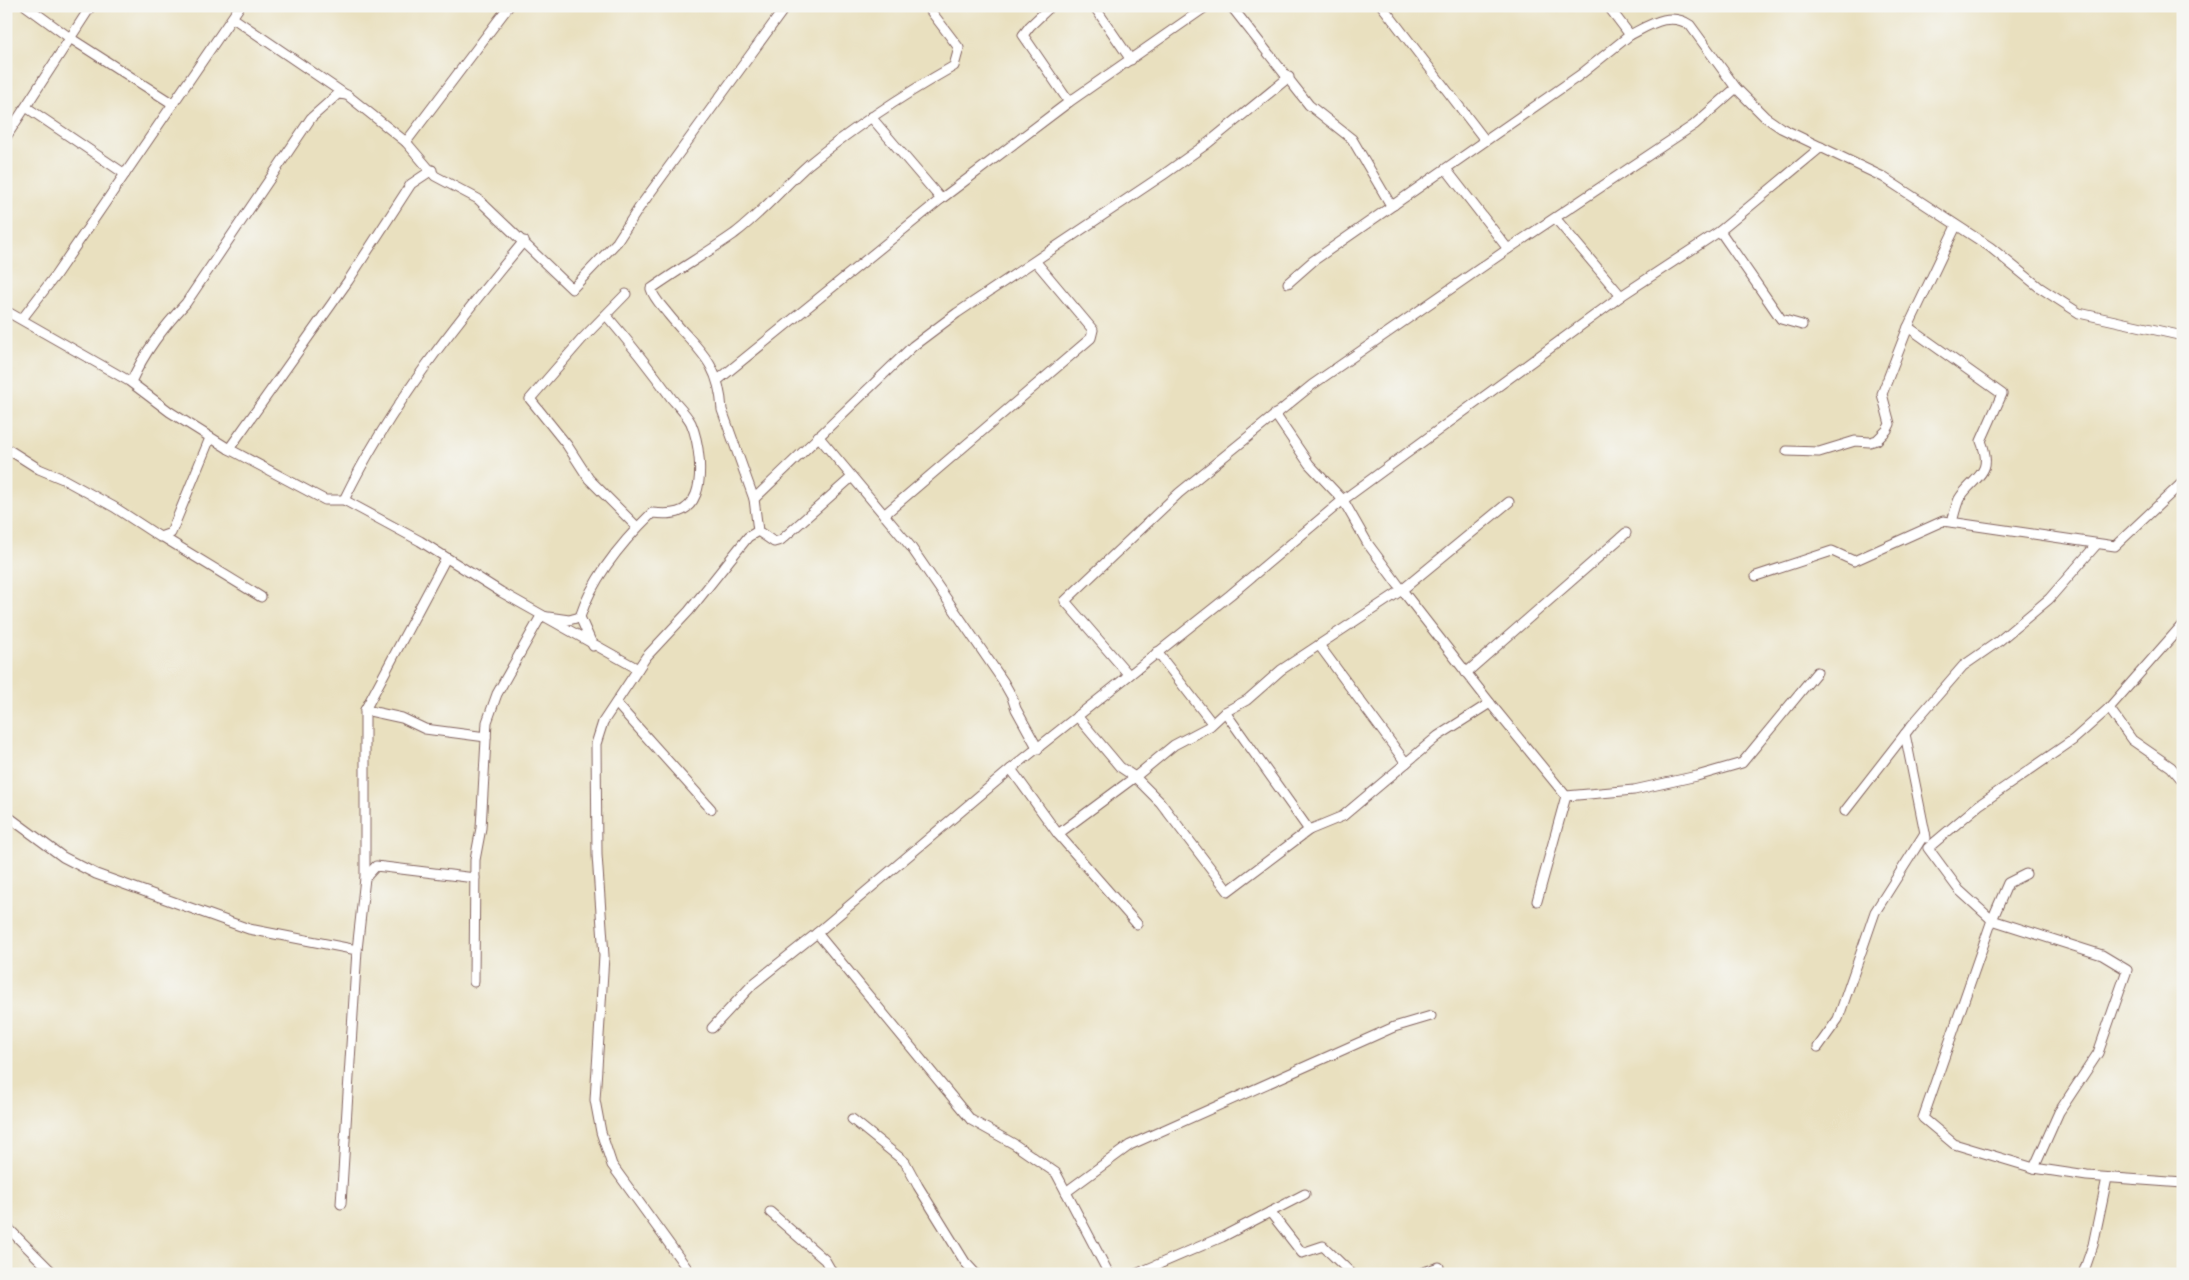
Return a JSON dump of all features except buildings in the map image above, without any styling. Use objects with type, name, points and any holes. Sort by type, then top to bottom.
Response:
[{"type":"street","points":[[26,6],[70,38],[174,104]]},
{"type":"street","points":[[6,137],[91,6]]},
{"type":"street","points":[[22,319],[55,276],[240,6]]},
{"type":"street","points":[[406,142],[509,6]]},
{"type":"street","points":[[232,18],[347,95],[406,142],[432,170],[435,176],[478,199],[572,289],[617,242],[638,208],[786,6]]},
{"type":"street","points":[[817,6],[826,6]]},
{"type":"street","points":[[852,477],[781,540],[774,542],[758,531],[754,499],[722,410],[718,380],[711,362],[678,326],[653,295],[651,288],[734,234],[757,216],[764,206],[809,165],[871,117],[956,64],[959,48],[927,6]]},
{"type":"street","points":[[1051,6],[1023,35],[1069,102]]},
{"type":"street","points":[[1094,6],[1131,60]]},
{"type":"street","points":[[718,380],[941,199],[1069,102],[1207,6]]},
{"type":"street","points":[[1231,6],[1289,77],[1309,105],[1352,139],[1389,202],[1394,205]]},
{"type":"street","points":[[1382,6],[1485,140]]},
{"type":"street","points":[[1608,6],[1630,35]]},
{"type":"street","points":[[1288,284],[1313,261],[1580,75],[1630,35],[1664,19],[1673,18],[1690,25],[1736,88],[1765,117],[1781,128],[1883,177],[1990,247],[2060,302],[2079,313],[2183,336]]},
{"type":"street","points":[[754,499],[913,346],[957,313],[1036,262],[1208,143],[1289,77]]},
{"type":"street","points":[[1128,675],[1065,601],[1179,493],[1312,385],[1508,249],[1556,219],[1694,125],[1736,88]]},
{"type":"street","points":[[131,382],[141,358],[160,330],[186,303],[311,118],[338,94],[347,95]]},
{"type":"street","points":[[26,107],[125,174]]},
{"type":"street","points":[[871,117],[941,199]]},
{"type":"street","points":[[712,1028],[753,984],[817,933],[1011,769],[1230,595],[1343,500],[1621,296],[1720,231],[1821,147]]},
{"type":"street","points":[[1446,169],[1508,249]]},
{"type":"street","points":[[229,449],[348,281],[411,184],[432,170]]},
{"type":"street","points":[[1556,219],[1621,296]]},
{"type":"street","points":[[1787,451],[1819,452],[1855,441],[1870,442],[1882,436],[1890,424],[1882,394],[1908,327],[1956,226]]},
{"type":"street","points":[[1720,231],[1780,319],[1802,325]]},
{"type":"street","points":[[344,500],[362,462],[446,336],[524,241]]},
{"type":"street","points":[[884,515],[1091,338],[1093,330],[1036,262]]},
{"type":"street","points":[[626,294],[582,339],[530,399],[567,446],[589,479],[637,527]]},
{"type":"street","points":[[6,311],[131,382],[170,412],[229,449],[325,500],[344,500],[420,541],[593,646],[638,669]]},
{"type":"street","points":[[593,646],[580,617],[587,596],[607,564],[637,527],[652,513],[672,516],[686,508],[694,498],[698,487],[701,461],[691,423],[647,363],[606,315]]},
{"type":"street","points":[[1908,327],[2002,394],[1981,441],[1986,454],[1983,474],[1959,499],[1952,522]]},
{"type":"street","points":[[1275,414],[1309,464],[1343,500],[1368,544],[1402,590],[1466,673],[1566,796]]},
{"type":"street","points":[[818,436],[911,546],[1003,681],[1038,749]]},
{"type":"street","points":[[164,537],[171,533],[210,438]]},
{"type":"street","points":[[6,448],[39,469],[114,507],[160,537],[164,537],[261,597]]},
{"type":"street","points":[[1756,576],[1832,551],[1854,561],[1943,521],[2115,546],[2183,482]]},
{"type":"street","points":[[1058,834],[1135,777],[1174,745],[1210,726],[1212,722],[1225,712],[1247,700],[1270,678],[1402,590],[1509,502]]},
{"type":"street","points":[[691,1274],[612,1165],[601,1132],[595,1100],[604,956],[597,855],[594,763],[596,744],[603,722],[638,669],[748,537],[758,531]]},
{"type":"street","points":[[1466,673],[1626,534]]},
{"type":"street","points":[[1845,811],[1905,734],[1963,666],[1999,641],[2049,599],[2097,544]]},
{"type":"street","points":[[341,1204],[357,950],[365,878],[365,710],[446,558]]},
{"type":"street","points":[[541,616],[569,620],[580,617]]},
{"type":"street","points":[[474,982],[475,878],[481,828],[487,722],[497,694],[541,616]]},
{"type":"street","points":[[1928,848],[1978,805],[2073,740],[2109,708],[2182,625]]},
{"type":"street","points":[[1318,645],[1406,763]]},
{"type":"street","points":[[1157,652],[1212,722]]},
{"type":"street","points":[[1566,796],[1634,790],[1697,776],[1742,763],[1817,672]]},
{"type":"street","points":[[616,703],[711,809]]},
{"type":"street","points":[[1077,716],[1120,767],[1135,777],[1160,802],[1228,891],[1309,830],[1342,816],[1438,736],[1490,703]]},
{"type":"street","points":[[2109,708],[2132,740],[2171,768],[2183,781]]},
{"type":"street","points":[[365,710],[402,718],[425,729],[486,737]]},
{"type":"street","points":[[1225,712],[1309,830]]},
{"type":"street","points":[[1905,734],[1928,848],[1959,890],[1992,920],[2102,955],[2127,970],[2098,1053],[2059,1112],[2034,1168]]},
{"type":"street","points":[[1011,769],[1058,834],[1137,924]]},
{"type":"street","points":[[1537,901],[1566,796]]},
{"type":"street","points":[[6,815],[63,857],[96,874],[249,929],[357,950]]},
{"type":"street","points":[[1818,1047],[1838,1019],[1876,912],[1925,833]]},
{"type":"street","points":[[365,878],[376,866],[475,878]]},
{"type":"street","points":[[2026,874],[2008,883],[1992,920],[1923,1118],[1954,1144],[2034,1168],[2107,1178],[2183,1183]]},
{"type":"street","points":[[817,933],[971,1120],[1014,1144],[1056,1173],[1108,1274]]},
{"type":"street","points":[[1066,1192],[1130,1145],[1394,1027],[1431,1016]]},
{"type":"street","points":[[852,1119],[906,1162],[918,1186],[965,1262],[976,1274]]},
{"type":"street","points":[[2083,1274],[2093,1245],[2107,1178]]},
{"type":"street","points":[[1136,1274],[1222,1237],[1305,1194]]},
{"type":"street","points":[[770,1212],[825,1260],[833,1274]]},
{"type":"street","points":[[1270,1212],[1302,1253],[1323,1246],[1352,1274]]},
{"type":"street","points":[[6,1226],[54,1274]]},
{"type":"street","points":[[1418,1274],[1439,1267]]}]
